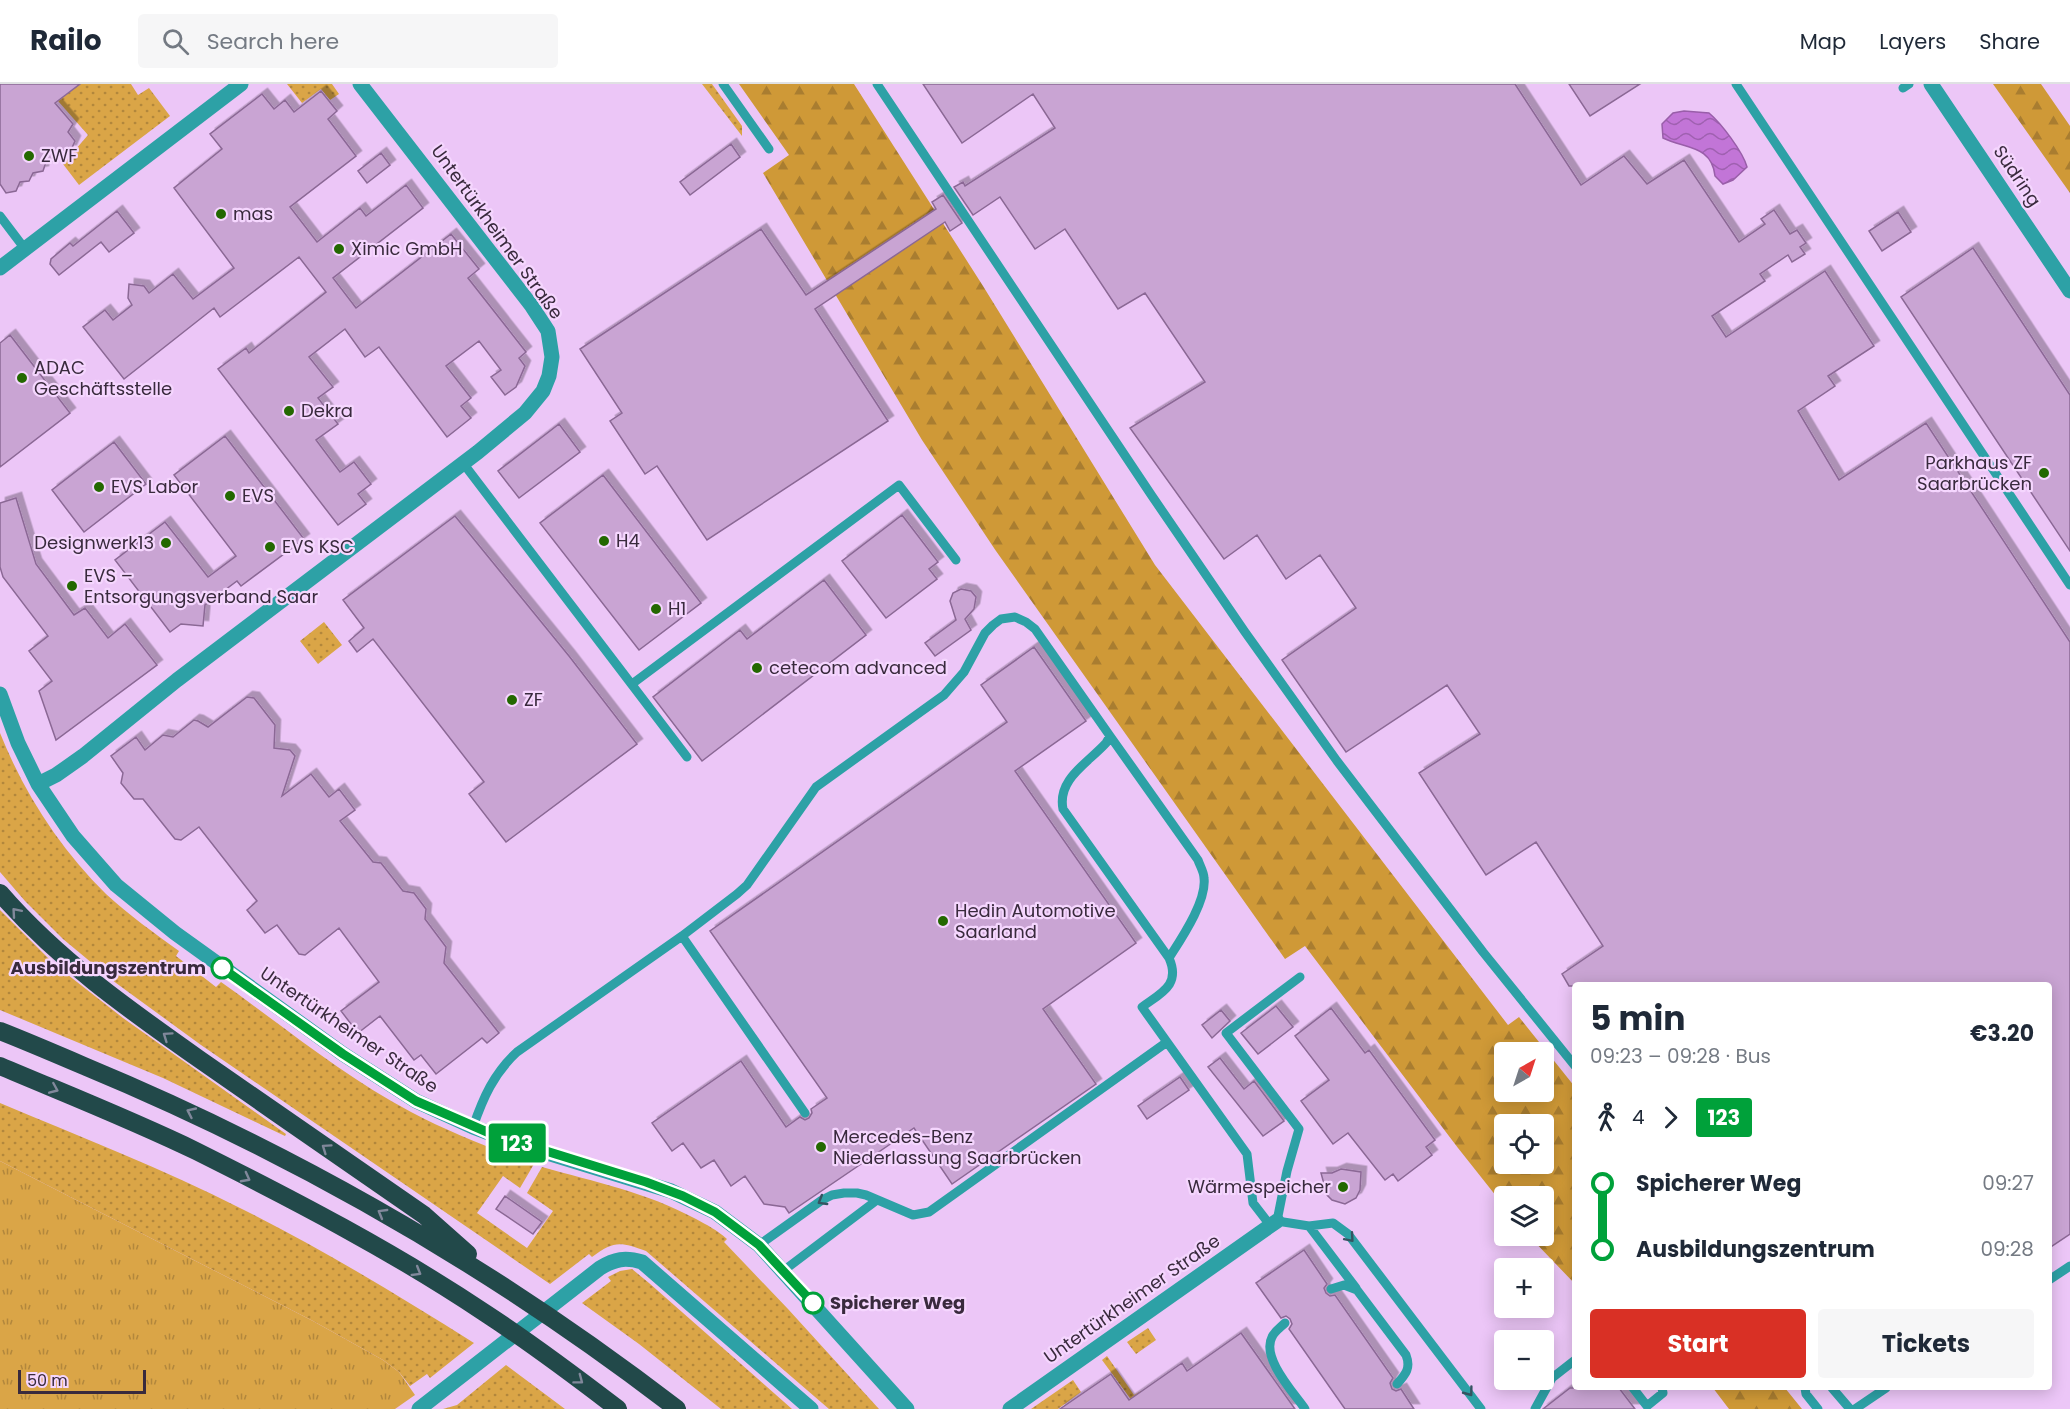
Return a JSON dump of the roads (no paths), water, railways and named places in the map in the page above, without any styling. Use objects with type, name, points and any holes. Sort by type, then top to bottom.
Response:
[{"type":"highway","points":[[0,893],[25,922],[61,956],[114,998],[424,1215],[505,1286]]},
{"type":"highway","points":[[0,1031],[144,1091],[239,1135],[344,1191],[505,1286],[576,1334],[677,1409]]},
{"type":"highway","points":[[0,1066],[195,1151],[390,1255],[484,1312],[618,1409]]},
{"type":"street","points":[[0,268],[241,84]]},
{"type":"street","name":"Untertürkheimer Straße","points":[[38,784],[56,775],[83,756],[231,638],[463,463],[525,413],[543,391],[549,376],[552,357],[550,337],[531,305],[360,84]]},
{"type":"street","name":"Südring","points":[[1931,84],[2070,291]]},
{"type":"street","name":"Untertürkheimer Straße","points":[[0,694],[18,743],[38,784],[73,836],[116,885],[175,933],[351,1059],[416,1101],[515,1143],[671,1191],[715,1212],[759,1245],[908,1409]]},
{"type":"street","name":"Untertürkheimer Straße","points":[[1010,1409],[1273,1223]]},
{"type":"street","points":[[419,1409],[600,1268],[613,1260],[627,1258],[642,1262],[811,1409]]},
{"type":"lane","points":[[723,84],[769,149]]},
{"type":"lane","points":[[877,84],[1245,632],[1337,761],[1495,967],[1572,1062]]},
{"type":"lane","points":[[1736,84],[2070,585]]},
{"type":"lane","points":[[0,216],[25,249]]},
{"type":"lane","points":[[463,463],[687,757]]},
{"type":"lane","points":[[632,684],[899,485],[956,560]]},
{"type":"lane","points":[[473,1127],[496,1074],[517,1052],[728,902],[747,885],[816,787],[944,695],[964,672],[986,633],[1001,619],[1015,617],[1035,629],[1198,860],[1204,878],[1203,894],[1189,927],[1169,958]]},
{"type":"lane","points":[[1110,736],[1106,743],[1069,779],[1063,788],[1061,799],[1063,809],[1169,958],[1173,968],[1173,977],[1168,988],[1142,1007],[1247,1154],[1253,1203],[1273,1223],[1309,1226],[1333,1223],[1348,1234],[1481,1409]]},
{"type":"lane","points":[[682,936],[805,1113]]},
{"type":"lane","points":[[1273,1223],[1299,1129],[1226,1034],[1300,977]]},
{"type":"lane","points":[[759,1245],[813,1206],[832,1195],[844,1192],[866,1194],[914,1215],[929,1212],[1167,1042]]},
{"type":"lane","points":[[783,1271],[877,1200]]},
{"type":"lane","points":[[1309,1226],[1406,1354],[1409,1362],[1408,1370],[1397,1384]]},
{"type":"lane","points":[[2052,1278],[2070,1266]]},
{"type":"lane","points":[[1331,1289],[1344,1285],[1357,1290]]},
{"type":"lane","points":[[1285,1323],[1272,1337],[1270,1354],[1278,1371],[1305,1409]]},
{"type":"lane","points":[[1535,1409],[1552,1378],[1572,1361]]},
{"type":"lane","points":[[1635,1390],[1647,1406],[1663,1393],[1662,1390]]},
{"type":"lane","points":[[1805,1390],[1818,1409]]},
{"type":"lane","points":[[1834,1390],[1852,1409],[1883,1390]]},
{"type":"water","points":[[1684,111],[1709,113],[1731,138],[1747,167],[1733,180],[1723,184],[1715,176],[1713,166],[1703,153],[1663,138],[1662,124],[1673,113]]},
{"type":"place","name":"ZWF","points":[[29,156]]},
{"type":"place","name":"mas","points":[[221,214]]},
{"type":"place","name":"Ximic GmbH","points":[[339,249]]},
{"type":"place","name":"ADAC Geschäftsstelle","points":[[22,378]]},
{"type":"place","name":"Dekra","points":[[289,411]]},
{"type":"place","name":"Parkhaus ZF Saarbrücken","points":[[2044,473]]},
{"type":"place","name":"EVS Labor","points":[[99,487]]},
{"type":"place","name":"EVS","points":[[230,496]]},
{"type":"place","name":"H4","points":[[604,541]]},
{"type":"place","name":"Designwerk13","points":[[166,543]]},
{"type":"place","name":"EVS KSC","points":[[270,547]]},
{"type":"place","name":"EVS – Entsorgungsverband Saar","points":[[72,586]]},
{"type":"place","name":"H1","points":[[656,609]]},
{"type":"place","name":"cetecom advanced","points":[[757,668]]},
{"type":"place","name":"ZF","points":[[512,700]]},
{"type":"place","name":"Hedin Automotive Saarland","points":[[943,921]]},
{"type":"place","name":"Ausbildungszentrum","points":[[222,968]]},
{"type":"place","name":"Mercedes-Benz Niederlassung Saarbrücken","points":[[821,1147]]},
{"type":"place","name":"Wärmespeicher","points":[[1343,1187]]},
{"type":"place","name":"Spicherer Weg","points":[[813,1303]]}]
